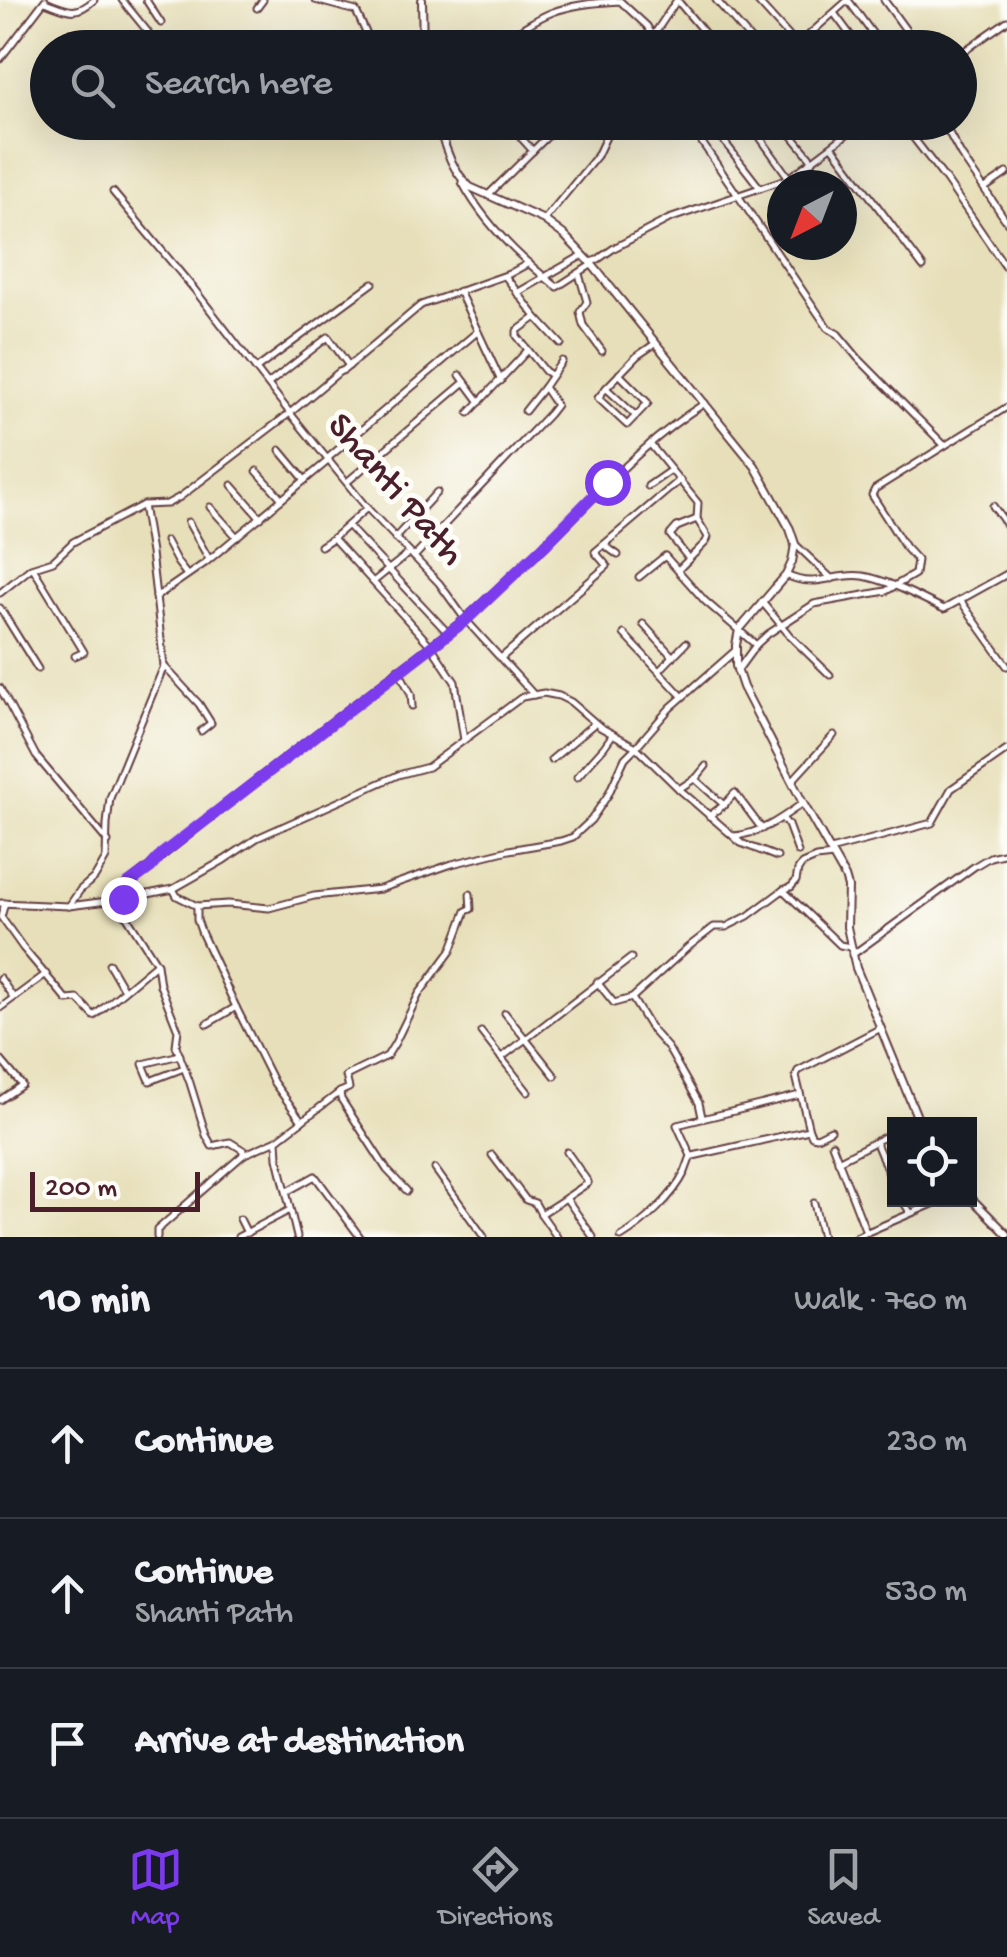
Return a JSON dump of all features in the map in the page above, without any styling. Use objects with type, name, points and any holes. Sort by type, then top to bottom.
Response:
[{"type":"street","points":[[0,59],[45,1],[72,12],[84,9],[94,0]]},
{"type":"street","points":[[122,0],[146,30]]},
{"type":"street","points":[[146,0],[161,23]]},
{"type":"street","points":[[257,8],[263,0]]},
{"type":"street","points":[[315,0],[356,10],[365,30]]},
{"type":"street","points":[[422,0],[422,30]]},
{"type":"street","points":[[521,30],[544,14],[580,3],[620,0],[648,30]]},
{"type":"street","points":[[657,30],[677,0],[702,30]]},
{"type":"street","points":[[716,0],[742,30]]},
{"type":"street","points":[[756,0],[781,30]]},
{"type":"street","points":[[813,30],[848,0],[870,30]]},
{"type":"street","points":[[884,0],[905,30]]},
{"type":"street","points":[[834,12],[848,30]]},
{"type":"street","points":[[977,42],[1007,21]]},
{"type":"street","points":[[443,140],[473,202],[529,263],[557,287],[638,234],[669,219],[767,186]]},
{"type":"street","points":[[523,140],[533,151]]},
{"type":"street","points":[[488,195],[544,140]]},
{"type":"street","points":[[544,220],[597,156],[605,140]]},
{"type":"street","points":[[700,140],[828,328],[944,446]]},
{"type":"street","points":[[723,140],[760,188]]},
{"type":"street","points":[[762,140],[783,170]]},
{"type":"street","points":[[796,140],[813,162]]},
{"type":"street","points":[[801,170],[841,140]]},
{"type":"street","points":[[915,140],[1007,269]]},
{"type":"street","points":[[952,140],[1007,222]]},
{"type":"street","points":[[833,147],[922,267]]},
{"type":"street","points":[[984,189],[1007,173]]},
{"type":"street","points":[[458,175],[470,187],[544,220],[564,235],[755,466],[795,544],[832,579]]},
{"type":"street","name":"Shanti Path","points":[[112,192],[205,302],[367,508],[439,583],[466,620],[162,854],[124,887],[123,899]]},
{"type":"street","points":[[517,293],[583,256]]},
{"type":"street","points":[[0,593],[33,568],[53,561],[73,542],[143,505],[167,504],[180,497],[421,306],[529,263]]},
{"type":"street","points":[[579,274],[587,302],[580,312],[582,324],[602,351]]},
{"type":"street","points":[[505,275],[561,344]]},
{"type":"street","points":[[256,369],[372,283]]},
{"type":"street","points":[[459,291],[501,381]]},
{"type":"street","points":[[536,317],[517,336],[551,375]]},
{"type":"street","points":[[156,598],[260,518],[477,332]]},
{"type":"street","points":[[268,385],[328,337],[349,366]]},
{"type":"street","points":[[619,374],[648,402],[627,425],[598,398],[619,374],[637,356],[656,344]]},
{"type":"street","points":[[469,413],[528,350]]},
{"type":"street","points":[[525,411],[562,361]]},
{"type":"street","points":[[347,482],[462,379],[480,402]]},
{"type":"street","points":[[374,582],[411,554],[549,414],[556,405],[544,386]]},
{"type":"street","points":[[606,388],[636,416]]},
{"type":"street","points":[[534,695],[466,620],[607,482],[705,404]]},
{"type":"street","points":[[737,672],[756,645],[781,623],[814,604],[867,596],[895,587],[914,574],[917,560],[872,495],[875,489],[1007,407]]},
{"type":"street","points":[[650,444],[698,503],[697,519],[708,538],[679,570]]},
{"type":"street","points":[[280,450],[305,480]]},
{"type":"street","points":[[648,486],[671,470]]},
{"type":"street","points":[[257,471],[282,499]]},
{"type":"street","points":[[501,658],[607,566],[594,552],[680,480]]},
{"type":"street","points":[[232,485],[260,518]]},
{"type":"street","points":[[394,538],[437,492]]},
{"type":"street","points":[[68,906],[95,877],[106,858],[110,798],[164,666],[143,505]]},
{"type":"street","points":[[993,506],[1007,525]]},
{"type":"street","points":[[210,507],[237,537]]},
{"type":"street","points":[[321,546],[367,508]]},
{"type":"street","points":[[689,559],[670,535],[677,527],[697,519]]},
{"type":"street","points":[[188,522],[209,559]]},
{"type":"street","points":[[348,526],[448,633]]},
{"type":"street","points":[[334,538],[431,646],[455,682],[464,741]]},
{"type":"street","points":[[166,542],[187,575]]},
{"type":"street","points":[[604,544],[618,555]]},
{"type":"street","points":[[795,544],[786,575],[739,630],[737,672],[802,803],[845,877],[851,951],[917,1117]]},
{"type":"street","points":[[639,577],[665,556],[705,601],[756,645]]},
{"type":"street","points":[[33,568],[84,652],[75,656]]},
{"type":"street","points":[[786,575],[799,582],[860,576],[944,610],[1007,574]]},
{"type":"street","points":[[960,600],[1007,666]]},
{"type":"street","points":[[762,602],[830,675]]},
{"type":"street","points":[[0,608],[38,669]]},
{"type":"street","points":[[643,624],[673,657]]},
{"type":"street","points":[[624,634],[682,696]]},
{"type":"street","points":[[658,671],[686,643]]},
{"type":"street","points":[[174,889],[177,896],[197,906],[269,908],[314,896],[380,889],[452,864],[573,838],[602,804],[626,758],[682,696],[736,651]]},
{"type":"street","points":[[164,666],[199,704],[211,724],[201,731]]},
{"type":"street","points":[[398,670],[412,694],[412,706]]},
{"type":"street","points":[[0,688],[36,756],[108,842]]},
{"type":"street","points":[[157,964],[94,1016],[78,999],[67,1000],[23,948],[0,917],[2,903],[68,906],[174,889],[257,838],[428,766],[522,697],[544,693],[572,702],[636,747],[741,843],[777,857]]},
{"type":"street","points":[[552,760],[596,722]]},
{"type":"street","points":[[576,776],[613,734]]},
{"type":"street","points":[[792,781],[834,735]]},
{"type":"street","points":[[597,982],[614,1003],[632,998],[714,928],[726,928],[791,887],[802,864],[932,823],[950,789],[1007,750]]},
{"type":"street","points":[[679,789],[706,766]]},
{"type":"street","points":[[695,779],[724,806]]},
{"type":"street","points":[[710,816],[735,793],[762,829]]},
{"type":"street","points":[[733,836],[762,829],[802,803]]},
{"type":"street","points":[[782,818],[798,852]]},
{"type":"street","points":[[851,951],[975,866],[990,857],[1007,854]]},
{"type":"street","points":[[783,890],[851,951]]},
{"type":"street","points":[[157,1237],[157,1230],[243,1155],[277,1140],[349,1088],[346,1076],[387,1056],[419,994],[450,951],[466,911],[471,908],[470,894]]},
{"type":"street","points":[[123,899],[124,912],[157,964],[160,985],[178,1030],[176,1046],[206,1135],[212,1146],[230,1142],[243,1155]]},
{"type":"street","points":[[197,906],[202,934],[236,1007],[274,1083],[302,1121]]},
{"type":"street","points":[[501,1058],[631,958]]},
{"type":"street","points":[[109,964],[124,990]]},
{"type":"street","points":[[0,1008],[46,973]]},
{"type":"street","points":[[0,978],[13,997]]},
{"type":"street","points":[[632,998],[668,1048],[699,1103],[702,1117]]},
{"type":"street","points":[[207,1024],[236,1007]]},
{"type":"street","points":[[505,1013],[555,1076]]},
{"type":"street","points":[[831,1130],[812,1136],[800,1095],[798,1071],[881,1028]]},
{"type":"street","points":[[481,1032],[528,1092]]},
{"type":"street","points":[[144,1064],[180,1055]]},
{"type":"street","points":[[138,1056],[150,1081],[184,1067]]},
{"type":"street","points":[[0,1059],[22,1085],[0,1100]]},
{"type":"street","points":[[340,1092],[340,1099],[387,1170],[407,1192]]},
{"type":"street","points":[[621,1237],[668,1195],[684,1174],[691,1156],[677,1125],[800,1095]]},
{"type":"street","points":[[691,1156],[809,1130]]},
{"type":"street","points":[[838,1161],[887,1136]]},
{"type":"street","points":[[277,1140],[298,1237]]},
{"type":"street","points":[[876,1142],[887,1169]]},
{"type":"street","points":[[832,1144],[866,1232]]},
{"type":"street","points":[[541,1214],[590,1182],[567,1152]]},
{"type":"street","points":[[492,1155],[526,1200],[535,1203],[557,1237]]},
{"type":"street","points":[[434,1169],[484,1237]]},
{"type":"street","points":[[288,1191],[315,1176],[360,1237]]},
{"type":"street","points":[[566,1198],[593,1237]]},
{"type":"street","points":[[814,1204],[822,1237]]},
{"type":"street","points":[[977,1204],[1007,1234]]},
{"type":"street","points":[[907,1207],[910,1212]]},
{"type":"street","points":[[856,1237],[923,1207]]},
{"type":"street","points":[[238,1237],[290,1210]]},
{"type":"street","points":[[240,1219],[247,1232]]},
{"type":"route","points":[[123,899],[124,887],[162,854],[466,620],[607,482]]}]
